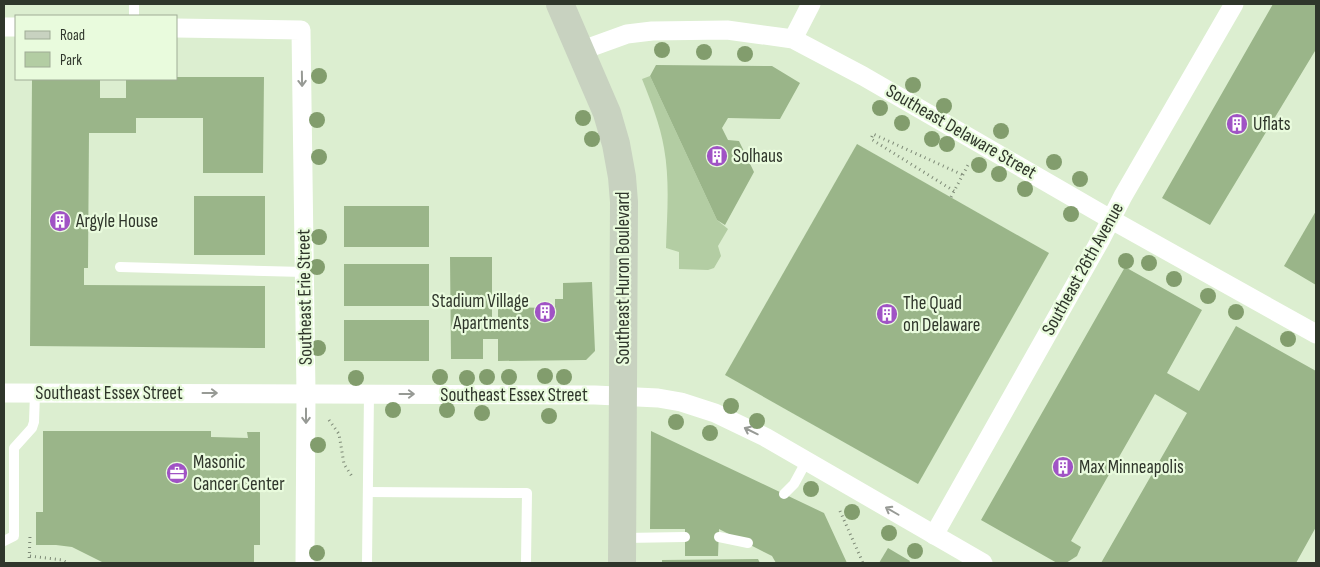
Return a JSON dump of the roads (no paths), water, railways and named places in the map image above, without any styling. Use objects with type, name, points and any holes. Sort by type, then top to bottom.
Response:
[{"type":"main road","name":"Southeast Huron Boulevard","points":[[560,4],[607,113],[616,144],[622,177],[624,202],[622,551]]},
{"type":"street","points":[[793,38],[811,4]]},
{"type":"street","name":"Southeast 26th Avenue","points":[[934,535],[1112,220],[1123,196],[1234,4]]},
{"type":"street","name":"Southeast Erie Street","points":[[178,28],[301,30],[306,393],[305,563]]},
{"type":"street","name":"Southeast Delaware Street","points":[[580,51],[627,34],[652,31],[727,30],[793,38],[872,80],[1112,220],[1316,334]]},
{"type":"street","name":"Southeast Essex Street","points":[[4,393],[306,393],[623,396],[658,398],[681,402],[715,413],[764,437],[983,563]]},
{"type":"lane","points":[[120,267],[304,272]]},
{"type":"lane","points":[[4,541],[14,536],[14,448],[32,428],[35,393]]},
{"type":"lane","points":[[367,563],[369,394]]},
{"type":"lane","points":[[784,494],[794,484],[806,462]]},
{"type":"lane","points":[[368,492],[527,493],[526,563]]},
{"type":"lane","points":[[622,551],[685,537]]},
{"type":"lane","points":[[718,537],[748,543]]},
{"type":"place","name":"Uflats","points":[[1237,124]]},
{"type":"place","name":"Solhaus","points":[[717,156]]},
{"type":"place","name":"Argyle House","points":[[60,221]]},
{"type":"place","name":"Stadium Village Apartments","points":[[545,312]]},
{"type":"place","name":"The Quad on Delaware","points":[[887,314]]},
{"type":"place","name":"Max Minneapolis","points":[[1063,467]]},
{"type":"place","name":"Masonic Cancer Center","points":[[177,473]]}]
